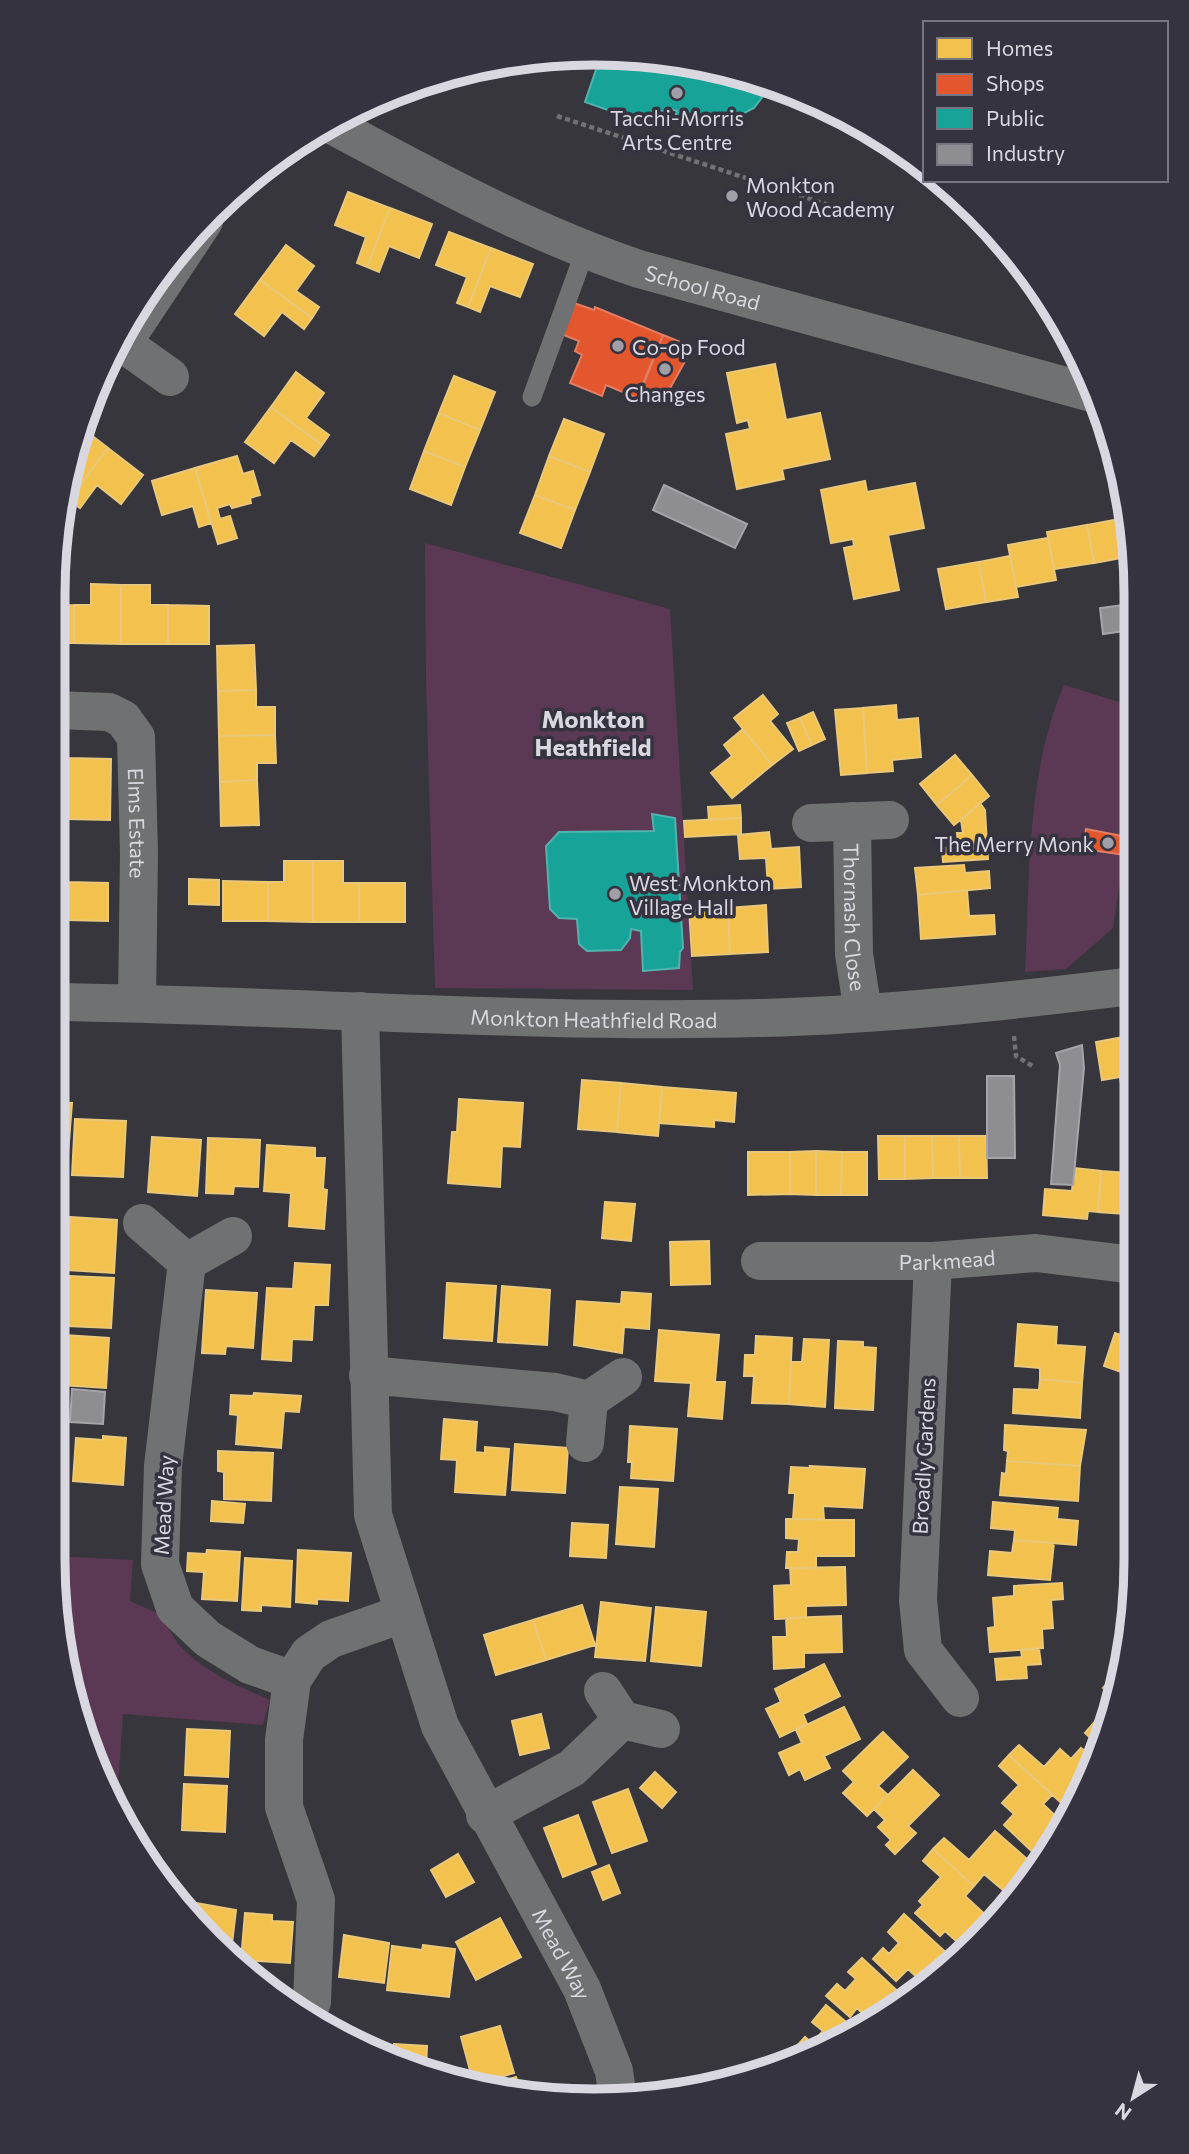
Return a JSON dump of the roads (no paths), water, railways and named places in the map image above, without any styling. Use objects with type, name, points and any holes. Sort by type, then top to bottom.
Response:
[{"type":"street","name":"School Road","points":[[341,130],[481,203],[585,251],[639,269],[1083,391]]},
{"type":"street","points":[[127,346],[170,377]]},
{"type":"street","name":"Elms Estate","points":[[65,710],[109,712],[123,719],[136,737],[139,853],[137,1003]]},
{"type":"street","name":"Thornash Close","points":[[811,823],[890,820]]},
{"type":"street","name":"Thornash Close","points":[[852,821],[854,954],[863,1012]]},
{"type":"street","name":"Monkton Heathfield Road","points":[[65,1002],[567,1019],[760,1018],[964,1005],[1124,987]]},
{"type":"street","name":"Mead Way","points":[[360,1011],[373,1515],[402,1614],[440,1726],[485,1815],[583,1989],[614,2071],[616,2088]]},
{"type":"street","points":[[142,1223],[187,1262],[233,1236]]},
{"type":"street","name":"Parkmead","points":[[760,1261],[933,1261],[1036,1253],[1124,1264]]},
{"type":"street","name":"Broadly Gardens","points":[[933,1261],[919,1529],[918,1600],[912,1657],[960,1698]]},
{"type":"street","name":"Mead Way","points":[[187,1262],[163,1466],[160,1564],[175,1608],[208,1639],[250,1665],[292,1680]]},
{"type":"street","points":[[368,1375],[555,1392],[589,1400],[623,1377]]},
{"type":"street","points":[[584,1443],[589,1400]]},
{"type":"street","points":[[310,2006],[316,1900],[284,1807],[284,1740],[292,1680],[309,1654],[331,1639],[402,1614]]},
{"type":"street","points":[[485,1815],[572,1768],[612,1705],[661,1729]]},
{"type":"lane","points":[[532,397],[585,251]]},
{"type":"place","name":"Tacchi-Morris Arts Centre","points":[[677,93]]},
{"type":"place","name":"Monkton Wood Academy","points":[[732,196]]},
{"type":"place","name":"Co-op Food","points":[[618,346]]},
{"type":"place","name":"Changes","points":[[665,369]]},
{"type":"place","name":"The Merry Monk","points":[[1108,843]]},
{"type":"place","name":"West Monkton Village Hall","points":[[615,894]]},
{"type":"district","name":"Monkton Heathfield","points":[[593,732]]}]
